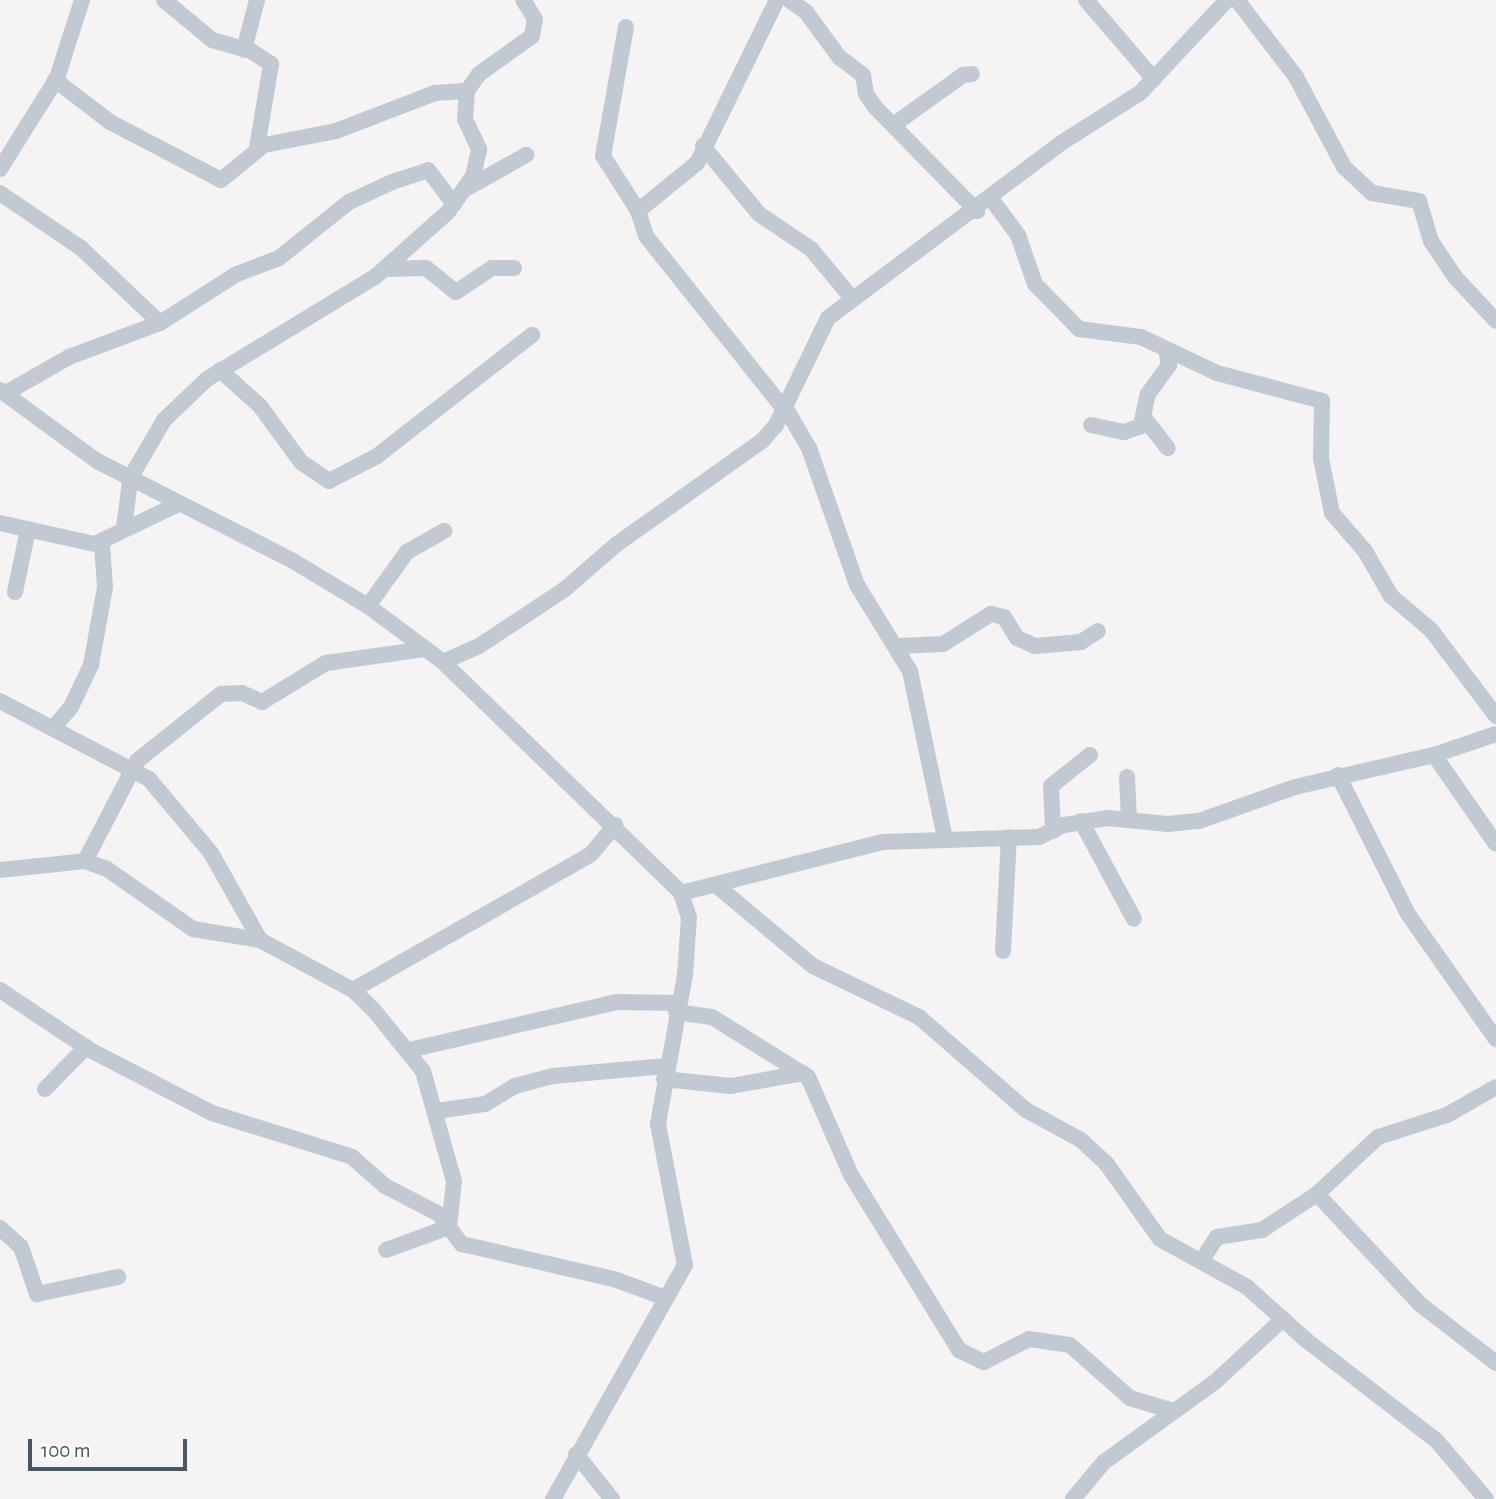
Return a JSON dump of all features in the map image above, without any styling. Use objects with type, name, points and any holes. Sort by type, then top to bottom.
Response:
[{"type":"street","points":[[0,169],[55,80],[82,0]]},
{"type":"street","points":[[164,0],[212,40],[268,61],[273,73],[257,148]]},
{"type":"street","points":[[244,50],[257,0]]},
{"type":"street","points":[[124,528],[130,480],[164,420],[220,370],[386,269],[428,234],[465,190],[479,149],[465,119],[467,91],[480,74],[532,36],[535,19],[523,0]]},
{"type":"street","points":[[1086,0],[1154,79]]},
{"type":"street","points":[[443,662],[469,652],[565,589],[617,544],[762,441],[784,408],[828,318],[851,297],[992,200],[1154,79],[1227,0]]},
{"type":"street","points":[[1237,0],[1296,77],[1344,167],[1372,192],[1419,201],[1425,232],[1455,277],[1496,321]]},
{"type":"street","points":[[638,211],[688,173],[782,4],[839,57],[863,75],[869,100],[896,123],[976,211]]},
{"type":"street","points":[[626,27],[603,156],[638,211],[646,236],[784,408],[809,448],[856,585],[898,646],[915,687],[920,737],[945,839]]},
{"type":"street","points":[[896,123],[962,75],[972,74]]},
{"type":"street","points":[[55,80],[110,122],[214,179],[224,178],[257,148],[360,124],[435,93],[467,91]]},
{"type":"street","points":[[702,146],[759,214],[811,248],[851,297]]},
{"type":"street","points":[[465,190],[526,155]]},
{"type":"street","points":[[454,204],[428,170],[392,182],[349,202],[279,258],[236,274],[160,323],[69,357],[3,391],[51,431],[130,480],[293,561],[368,606],[443,662],[615,825],[681,892],[689,917],[684,985],[677,1007],[658,1124],[685,1265],[553,1499]]},
{"type":"street","points":[[0,193],[81,248],[160,323]]},
{"type":"street","points":[[992,200],[1018,235],[1027,271],[1067,321],[1088,333],[1141,337],[1217,373],[1322,401],[1321,458],[1332,513],[1366,551],[1391,596],[1431,631],[1496,716]]},
{"type":"street","points":[[426,268],[428,234]]},
{"type":"street","points":[[386,269],[426,268],[456,292],[492,268],[514,268]]},
{"type":"street","points":[[220,370],[260,406],[301,462],[329,481],[377,456],[532,335]]},
{"type":"street","points":[[1091,425],[1133,431],[1145,419],[1148,394],[1169,365],[1166,350]]},
{"type":"street","points":[[1145,419],[1168,447]]},
{"type":"street","points":[[0,523],[102,544],[124,528],[176,505]]},
{"type":"street","points":[[15,592],[28,529]]},
{"type":"street","points":[[368,606],[407,552],[444,531]]},
{"type":"street","points":[[55,726],[71,707],[91,665],[105,587],[102,544]]},
{"type":"street","points":[[898,646],[943,644],[991,614],[1004,617],[1017,638],[1035,646],[1081,642],[1098,631]]},
{"type":"street","points":[[85,861],[132,769],[221,694],[242,692],[262,702],[326,663],[426,649]]},
{"type":"street","points":[[0,701],[55,726],[149,779],[211,852],[260,940]]},
{"type":"street","points":[[681,892],[882,842],[1040,837],[1081,821],[1129,819],[1168,824],[1199,821],[1338,775],[1434,755],[1496,734]]},
{"type":"street","points":[[1053,831],[1051,786],[1090,755]]},
{"type":"street","points":[[1434,755],[1496,844]]},
{"type":"street","points":[[1338,775],[1403,905],[1496,1039]]},
{"type":"street","points":[[1127,777],[1129,819]]},
{"type":"street","points":[[1081,821],[1134,919]]},
{"type":"street","points":[[353,990],[591,854],[615,825]]},
{"type":"street","points":[[1003,951],[1009,837]]},
{"type":"street","points":[[0,870],[85,861],[141,888],[193,929],[260,940],[353,990],[409,1050],[437,1111],[453,1168],[449,1227]]},
{"type":"street","points":[[716,885],[813,966],[919,1017],[1026,1110],[1081,1140],[1105,1163],[1160,1239],[1222,1268],[1436,1440],[1486,1499]]},
{"type":"street","points":[[0,990],[86,1047],[212,1112],[340,1151],[385,1186],[428,1206],[472,1249],[614,1279],[665,1298]]},
{"type":"street","points":[[409,1050],[617,1002],[677,1007],[712,1017],[803,1073],[816,1087],[851,1175],[959,1350],[984,1362],[1025,1340],[1070,1345],[1130,1398],[1173,1411]]},
{"type":"street","points":[[45,1089],[86,1047]]},
{"type":"street","points":[[437,1111],[485,1104],[515,1086],[553,1076],[665,1072],[731,1086],[803,1073]]},
{"type":"street","points":[[1202,1260],[1217,1237],[1262,1230],[1317,1194],[1378,1137],[1447,1115],[1496,1087]]},
{"type":"street","points":[[1317,1194],[1421,1305],[1496,1363]]},
{"type":"street","points":[[386,1250],[449,1227]]},
{"type":"street","points":[[0,1228],[21,1247],[37,1294],[118,1277]]},
{"type":"street","points":[[1073,1499],[1104,1462],[1214,1382],[1283,1319]]},
{"type":"street","points":[[576,1454],[612,1499]]}]
